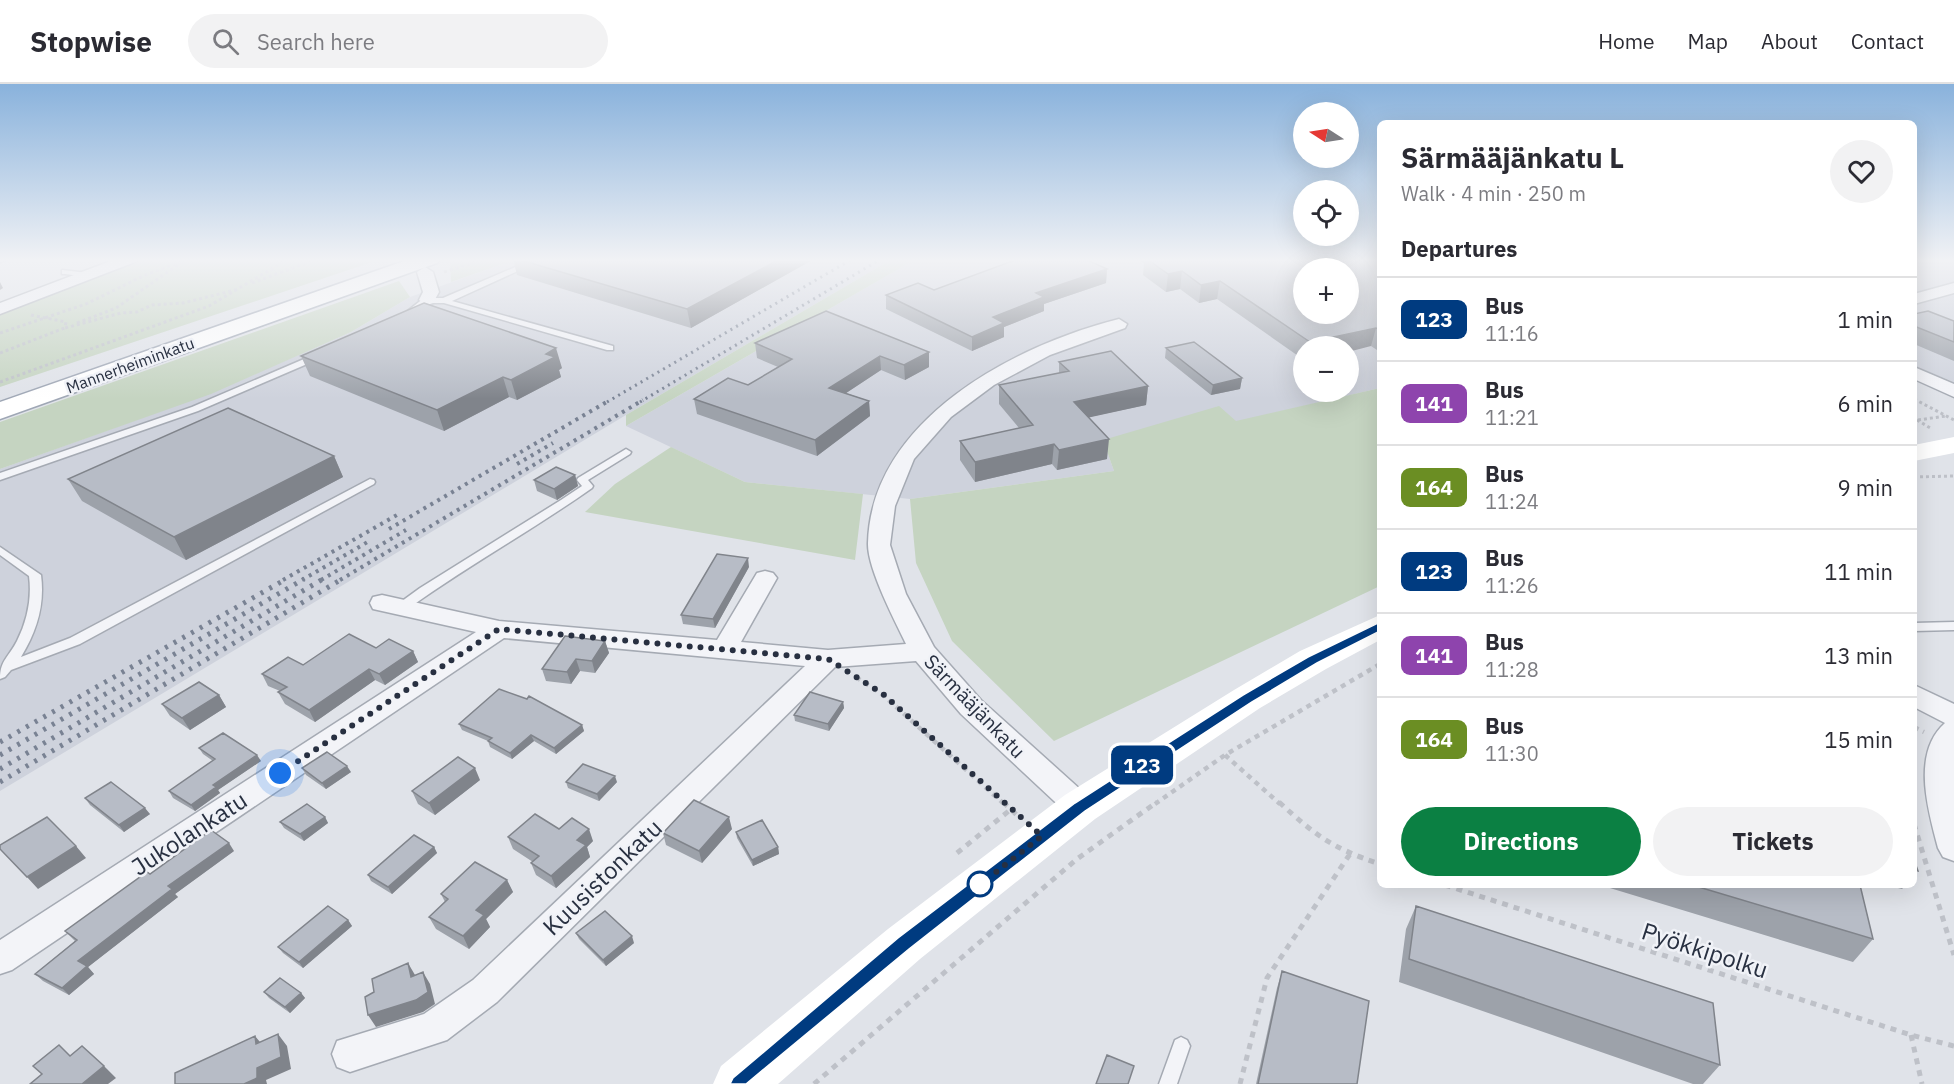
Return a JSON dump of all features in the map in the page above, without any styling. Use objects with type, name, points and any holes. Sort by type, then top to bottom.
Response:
[{"type":"main road","name":"Mannerheiminkatu","points":[[0,400],[268,306]]},
{"type":"main road","name":"Mannerheiminkatu","points":[[0,411],[314,306]]},
{"type":"main road","points":[[1919,442],[1954,445]]},
{"type":"main road","points":[[739,1084],[904,944],[1080,807],[1247,699],[1313,660],[1377,628]]},
{"type":"street","name":"Särmääjänkatu","points":[[1080,807],[971,707],[923,652],[894,594],[879,545],[884,506],[904,457],[944,413],[987,381],[1044,351],[1119,324]]},
{"type":"street","points":[[1917,373],[1954,391]]},
{"type":"street","points":[[725,648],[765,578]]},
{"type":"street","points":[[392,605],[499,629],[828,659],[923,652]]},
{"type":"street","name":"Jukolankatu","points":[[0,959],[499,629]]},
{"type":"street","name":"Kuusistonkatu","points":[[350,1054],[434,1028],[485,991],[828,659]]},
{"type":"street","points":[[1917,697],[1954,716]]},
{"type":"street","points":[[1954,730],[1945,742],[1939,760],[1949,832],[1954,848]]},
{"type":"lane","points":[[402,317],[425,306]]},
{"type":"lane","points":[[457,306],[610,348]]},
{"type":"lane","points":[[0,477],[195,409],[333,349]]},
{"type":"lane","points":[[392,605],[561,505],[588,486],[582,480],[626,452]]},
{"type":"lane","points":[[3,670],[75,641],[370,482]]},
{"type":"lane","points":[[0,550],[35,575],[38,589],[29,630],[3,670]]},
{"type":"lane","points":[[1917,627],[1954,626]]},
{"type":"lane","points":[[1168,1084],[1181,1046]]},
{"type":"path","points":[[0,333],[82,306]]},
{"type":"path","points":[[0,353],[119,306]]},
{"type":"path","points":[[65,328],[137,312],[151,306]]},
{"type":"path","points":[[0,382],[180,318],[205,306]]},
{"type":"path","points":[[22,315],[51,317],[66,322],[65,328]]},
{"type":"path","points":[[1917,401],[1954,420]]},
{"type":"path","points":[[1919,442],[1932,429],[1917,420],[1947,416]]},
{"type":"path","points":[[1917,477],[1954,476]]},
{"type":"path","points":[[828,659],[883,694],[1011,810],[1042,836],[1077,859]]},
{"type":"path","points":[[814,1084],[1077,859],[1225,755],[1377,666]]},
{"type":"path","points":[[1225,755],[1320,838],[1350,854],[1377,863]]},
{"type":"path","points":[[957,853],[1011,810]]},
{"type":"path","points":[[1917,834],[1954,955]]},
{"type":"path","points":[[1240,1084],[1267,978],[1350,854]]},
{"type":"path","name":"Pyökkipolku","points":[[1454,888],[1911,1035],[1954,1046]]},
{"type":"path","points":[[1911,1035],[1922,1084]]},
{"type":"shaded area","points":[[395,306],[812,306],[0,791],[0,469],[211,393],[351,332]]},
{"type":"shaded area","points":[[835,306],[1293,306],[1293,324],[1359,324],[1359,306],[1377,306],[1377,389],[1359,393],[1359,336],[1293,336],[1293,402],[1321,402],[1236,422],[1103,440],[1114,471],[910,499],[745,482],[626,426]]},
{"type":"shaded area","points":[[1917,306],[1954,306],[1954,382],[1917,367]]},
{"type":"green space","points":[[19,306],[242,306],[0,387],[0,313]]},
{"type":"green space","points":[[329,306],[395,306],[351,332],[211,394],[0,469],[0,422]]},
{"type":"green space","points":[[812,306],[835,306],[626,426],[626,415]]},
{"type":"green space","points":[[1377,389],[1377,587],[1054,741],[952,641],[916,563],[910,499],[1114,471],[1103,440],[1219,406],[1236,421],[1319,402],[1359,402],[1359,393]]},
{"type":"green space","points":[[671,447],[745,482],[863,494],[855,560],[585,512],[615,484]]},
{"type":"building","points":[[418,306],[432,306],[556,348],[546,354],[555,357],[511,380],[503,377],[437,410],[301,356]]},
{"type":"building","points":[[676,306],[693,306],[687,309]]},
{"type":"building","points":[[908,306],[1022,306],[993,317],[1004,323],[972,337]]},
{"type":"building","points":[[1256,306],[1293,306],[1293,324],[1359,324],[1359,306],[1377,306],[1376,328],[1338,336],[1301,336]]},
{"type":"building","points":[[826,311],[929,352],[904,365],[880,356],[829,388],[869,401],[815,440],[694,399],[728,378],[748,385],[792,359],[755,343]]},
{"type":"building","points":[[1928,311],[1954,321],[1954,342],[1917,327],[1917,313]]},
{"type":"building","points":[[1194,342],[1242,378],[1213,385],[1166,348]]},
{"type":"building","points":[[1111,351],[1148,386],[1074,402],[1109,439],[1059,450],[1054,444],[975,462],[960,441],[1033,425],[999,385],[1069,371],[1059,362]]},
{"type":"building","points":[[228,408],[334,456],[174,537],[68,479]]},
{"type":"building","points":[[556,467],[575,475],[554,489],[534,480]]},
{"type":"building","points":[[717,554],[748,558],[713,619],[681,615]]},
{"type":"building","points":[[349,634],[376,648],[389,639],[413,651],[379,674],[369,669],[309,710],[278,692],[287,687],[262,674],[288,657],[303,665]]},
{"type":"building","points":[[565,636],[605,641],[592,661],[576,659],[567,672],[542,669]]},
{"type":"building","points":[[199,682],[219,695],[182,718],[162,704]]},
{"type":"building","points":[[499,689],[527,699],[529,696],[582,725],[554,748],[531,735],[510,753],[488,741],[492,738],[459,724]]},
{"type":"building","points":[[810,692],[843,702],[828,724],[794,715]]},
{"type":"building","points":[[223,733],[257,755],[213,785],[216,787],[191,805],[169,791],[215,759],[199,748]]},
{"type":"building","points":[[327,752],[347,766],[322,783],[302,768]]},
{"type":"building","points":[[458,757],[475,768],[429,803],[412,791]]},
{"type":"building","points":[[583,764],[615,776],[597,794],[566,782]]},
{"type":"building","points":[[111,782],[145,808],[119,825],[85,798]]},
{"type":"building","points":[[694,800],[729,817],[699,851],[663,833]]},
{"type":"building","points":[[307,804],[325,817],[300,834],[280,822]]},
{"type":"building","points":[[535,814],[559,829],[572,818],[589,829],[577,840],[586,845],[551,876],[531,863],[539,856],[508,837]]},
{"type":"building","points":[[47,817],[76,846],[27,877],[0,849],[0,845]]},
{"type":"building","points":[[762,820],[778,847],[752,860],[736,832]]},
{"type":"building","points":[[211,830],[229,843],[168,886],[172,889],[78,961],[87,966],[62,988],[35,974],[77,940],[65,931],[147,872],[150,874]]},
{"type":"building","points":[[414,835],[434,847],[388,887],[368,875]]},
{"type":"building","points":[[475,862],[507,880],[476,910],[484,915],[463,936],[429,917],[448,899],[441,894]]},
{"type":"building","points":[[1702,888],[1861,888],[1873,939]]},
{"type":"building","points":[[328,906],[348,920],[299,962],[278,947]]},
{"type":"building","points":[[1416,906],[1713,1003],[1720,1065],[1409,959]]},
{"type":"building","points":[[605,911],[632,936],[603,960],[576,933]]},
{"type":"building","points":[[408,963],[411,977],[423,972],[428,992],[416,1000],[368,1015],[365,997],[374,992],[372,979]]},
{"type":"building","points":[[1282,971],[1369,1001],[1357,1084],[1258,1084]]},
{"type":"building","points":[[280,978],[301,993],[285,1007],[264,992]]},
{"type":"building","points":[[278,1034],[281,1057],[257,1068],[257,1078],[244,1084],[175,1084],[175,1073],[255,1036],[256,1044]]},
{"type":"building","points":[[59,1045],[70,1056],[82,1046],[104,1066],[82,1084],[30,1084],[42,1074],[33,1066]]},
{"type":"building","points":[[1107,1055],[1134,1066],[1128,1084],[1096,1084]]},
{"type":"railway","points":[[607,402],[772,306]]},
{"type":"railway","points":[[640,402],[802,306]]},
{"type":"railway","points":[[389,529],[610,400]]},
{"type":"railway","points":[[340,580],[643,400]]},
{"type":"railway","points":[[517,464],[553,443]]},
{"type":"railway","points":[[283,580],[397,515]]},
{"type":"railway","points":[[321,580],[406,530]]},
{"type":"railway","points":[[302,580],[371,540]]},
{"type":"railway","points":[[0,742],[286,579]]},
{"type":"railway","points":[[0,755],[304,579]]},
{"type":"railway","points":[[0,769],[323,579]]},
{"type":"railway","points":[[0,782],[342,579]]},
{"type":"bus line","name":"123","points":[[739,1084],[904,944],[1080,807],[1247,699],[1313,660],[1377,627]]},
{"type":"route","points":[[280,773],[499,629],[828,659],[883,694],[1042,836],[973,890],[980,884]]}]
